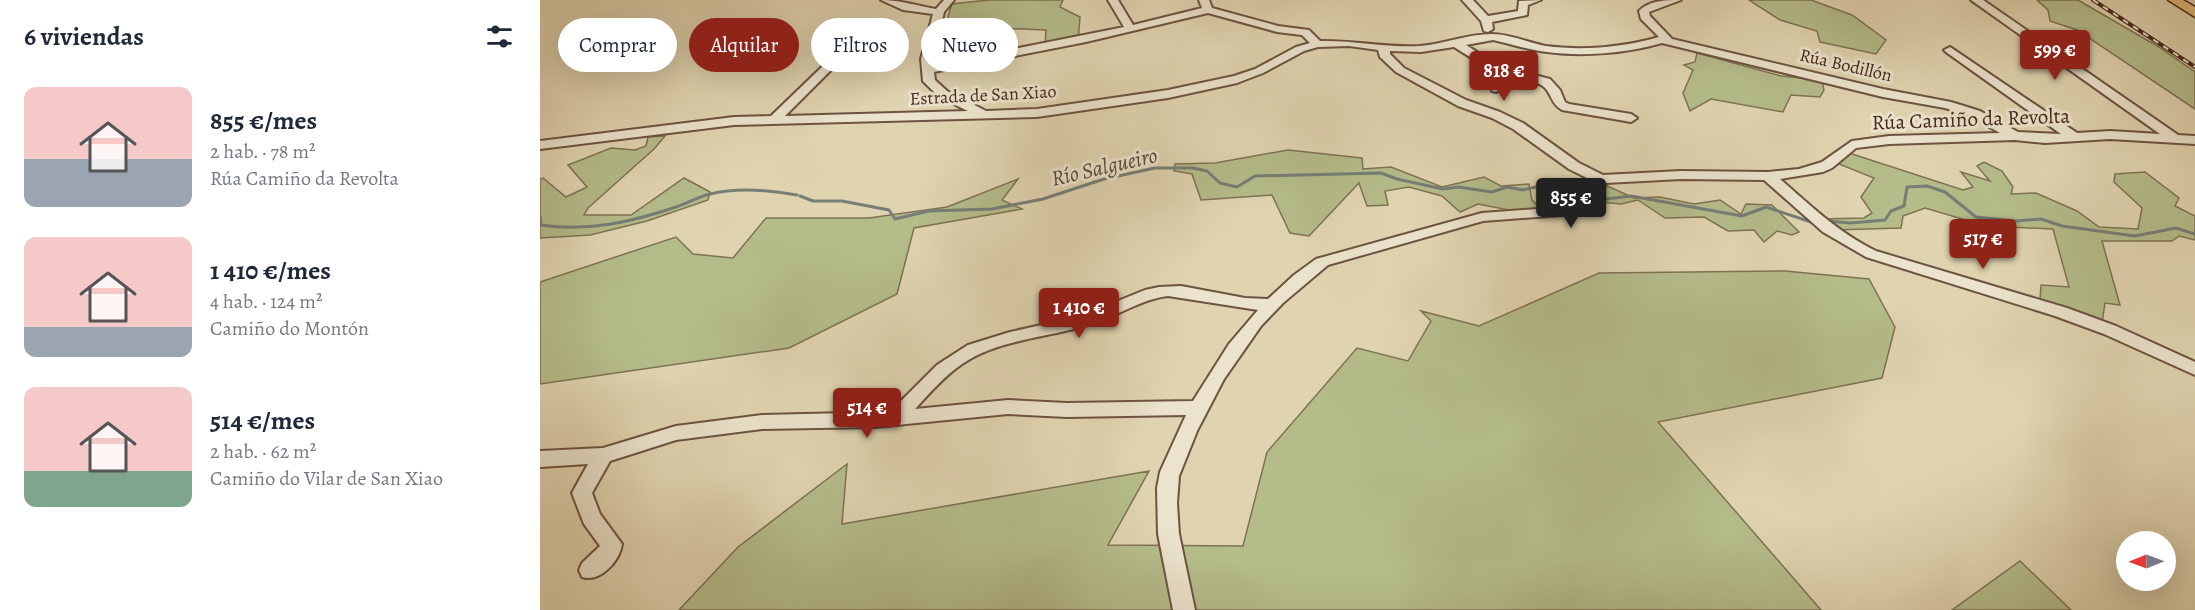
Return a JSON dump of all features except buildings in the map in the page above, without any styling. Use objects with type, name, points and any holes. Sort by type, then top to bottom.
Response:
[{"type":"main road","points":[[2174,0],[2195,13]]},
{"type":"street","points":[[886,0],[907,9],[939,12]]},
{"type":"street","points":[[938,18],[939,12],[949,0]]},
{"type":"street","points":[[1113,0],[1129,27]]},
{"type":"street","points":[[1467,0],[1486,20],[1488,33],[1493,37]]},
{"type":"street","points":[[1486,20],[1523,13],[1523,3],[1536,0]]},
{"type":"street","points":[[1664,40],[1667,38],[1645,17],[1644,10],[1676,0]]},
{"type":"street","points":[[1966,0],[2167,138]]},
{"type":"street","points":[[1976,0],[2167,138]]},
{"type":"street","points":[[1018,52],[1191,15],[1206,5],[1277,29],[1305,32],[1317,44]]},
{"type":"street","name":"Estrada de San Xiao","points":[[540,145],[734,121],[1036,113],[1168,94],[1248,75],[1317,44],[1349,43],[1384,48],[1421,49],[1493,37],[1562,51],[1640,46],[1664,40]]},
{"type":"street","name":"Rúa Bodillón","points":[[1664,40],[1883,93],[1947,105],[1976,114],[2015,136]]},
{"type":"street","points":[[1455,43],[1495,68],[1546,82],[1554,90],[1560,104],[1566,107],[1631,118]]},
{"type":"street","points":[[1184,610],[1167,523],[1167,485],[1196,408],[1240,342],[1272,304],[1322,261],[1482,217],[1584,210],[1590,206],[1601,178],[1574,166],[1518,126],[1496,115],[1462,103],[1400,70],[1384,55],[1384,48]]},
{"type":"street","points":[[1950,50],[2074,137]]},
{"type":"street","points":[[1495,68],[1496,88]]},
{"type":"street","points":[[775,119],[823,72]]},
{"type":"street","points":[[928,72],[929,81],[943,94],[986,115]]},
{"type":"street","name":"Rúa Camiño da Revolta","points":[[1601,178],[1682,175],[1768,176],[1818,169],[1852,145],[1862,142],[2015,136],[2045,139],[2110,135],[2195,140]]},
{"type":"street","points":[[1768,176],[1796,199],[1826,229],[1851,245],[1871,254],[2061,312],[2110,330],[2195,369]]},
{"type":"street","points":[[895,418],[956,359],[979,348],[1102,315],[1143,297],[1164,291],[1185,291],[1256,305],[1272,304]]},
{"type":"street","points":[[540,459],[603,456],[618,449],[676,433],[762,422],[895,418],[1008,407],[1067,410],[1196,408]]},
{"type":"street","points":[[590,570],[610,554],[611,544],[591,518],[582,493],[603,456]]},
{"type":"green space","points":[[988,0],[1063,0],[1060,7],[1080,17],[1078,43],[1045,48],[1046,30],[1018,29],[1018,18],[948,18],[952,4]]},
{"type":"green space","points":[[1749,0],[1811,0],[1852,15],[1886,40],[1876,54],[1820,42],[1817,31],[1780,20]]},
{"type":"green space","points":[[2037,0],[2078,0],[2159,47],[2195,72],[2195,109],[2077,30],[2050,21],[2048,10]]},
{"type":"green space","points":[[1697,53],[1781,76],[1822,80],[1824,90],[1820,97],[1791,95],[1783,112],[1711,99],[1690,111],[1683,93],[1693,70],[1684,65],[1695,62]]},
{"type":"green space","points":[[665,136],[654,149],[588,208],[584,215],[631,215],[684,178],[710,192],[708,200],[647,221],[590,235],[540,238],[540,179],[543,178],[566,197],[587,187],[568,165],[611,148],[635,150],[646,146],[648,137]]},
{"type":"green space","points":[[1288,150],[1362,158],[1363,169],[1391,167],[1442,187],[1484,177],[1501,186],[1529,184],[1532,200],[1543,210],[1524,213],[1478,204],[1460,212],[1442,196],[1409,187],[1385,191],[1388,205],[1367,206],[1359,183],[1309,236],[1290,233],[1272,195],[1201,200],[1192,174],[1174,171],[1175,164],[1215,163]]},
{"type":"green space","points":[[1849,153],[1963,190],[1973,187],[1961,172],[1990,181],[1977,166],[1984,162],[2002,171],[2013,187],[2011,194],[2036,193],[2077,211],[2099,227],[2138,229],[2142,208],[2114,182],[2115,174],[2145,172],[2179,198],[2175,206],[2195,216],[2195,240],[2179,236],[2172,241],[2102,241],[2120,305],[2105,303],[2102,323],[2040,300],[2041,285],[2069,287],[2053,229],[1986,226],[1925,208],[1903,216],[1901,228],[1834,230],[1821,219],[1864,218],[1872,213],[1861,197],[1874,178],[1839,164]]},
{"type":"green space","points":[[1018,179],[1002,200],[1022,209],[914,228],[897,294],[789,348],[540,384],[540,282],[676,237],[693,254],[733,258],[766,218],[869,218],[947,207]]},
{"type":"green space","points":[[1605,185],[1634,198],[1660,197],[1694,204],[1720,200],[1741,214],[1746,204],[1772,205],[1799,232],[1792,235],[1777,231],[1764,242],[1754,230],[1728,231],[1704,217],[1665,218],[1638,200],[1621,204],[1601,202]]},
{"type":"green space","points":[[1785,271],[1869,279],[1895,327],[1882,378],[1658,422],[1821,610],[679,610],[738,547],[847,464],[842,524],[1149,471],[1108,545],[1243,546],[1267,452],[1357,348],[1408,361],[1431,321],[1421,311],[1479,326],[1599,273]]},
{"type":"green space","points":[[2020,561],[2071,610],[1952,610]]},
{"type":"waterway","name":"Río Salgueiro","points":[[800,196],[813,201],[842,201],[889,210],[895,219],[929,211],[992,209],[1043,199],[1104,179],[1155,168],[1193,168],[1207,171],[1220,183],[1237,187],[1255,176],[1381,173],[1397,179],[1443,189],[1458,187],[1492,192],[1507,187],[1523,190],[1540,186],[1589,199]]},
{"type":"waterway","name":"Río Salgueiro","points":[[1826,221],[1851,223],[1885,220],[1891,211],[1904,206],[1907,187],[1927,186],[1945,192],[1976,217],[2016,221],[2041,219],[2062,226],[2135,236],[2176,228],[2195,234]]},
{"type":"waterway","name":"Río Salgueiro","points":[[540,216],[541,225],[592,226],[643,217],[706,195],[732,190],[797,195]]},
{"type":"waterway","name":"Río Salgueiro","points":[[1598,200],[1631,196],[1742,216],[1766,207],[1811,222]]},
{"type":"railway","points":[[2093,0],[2195,67]]}]
